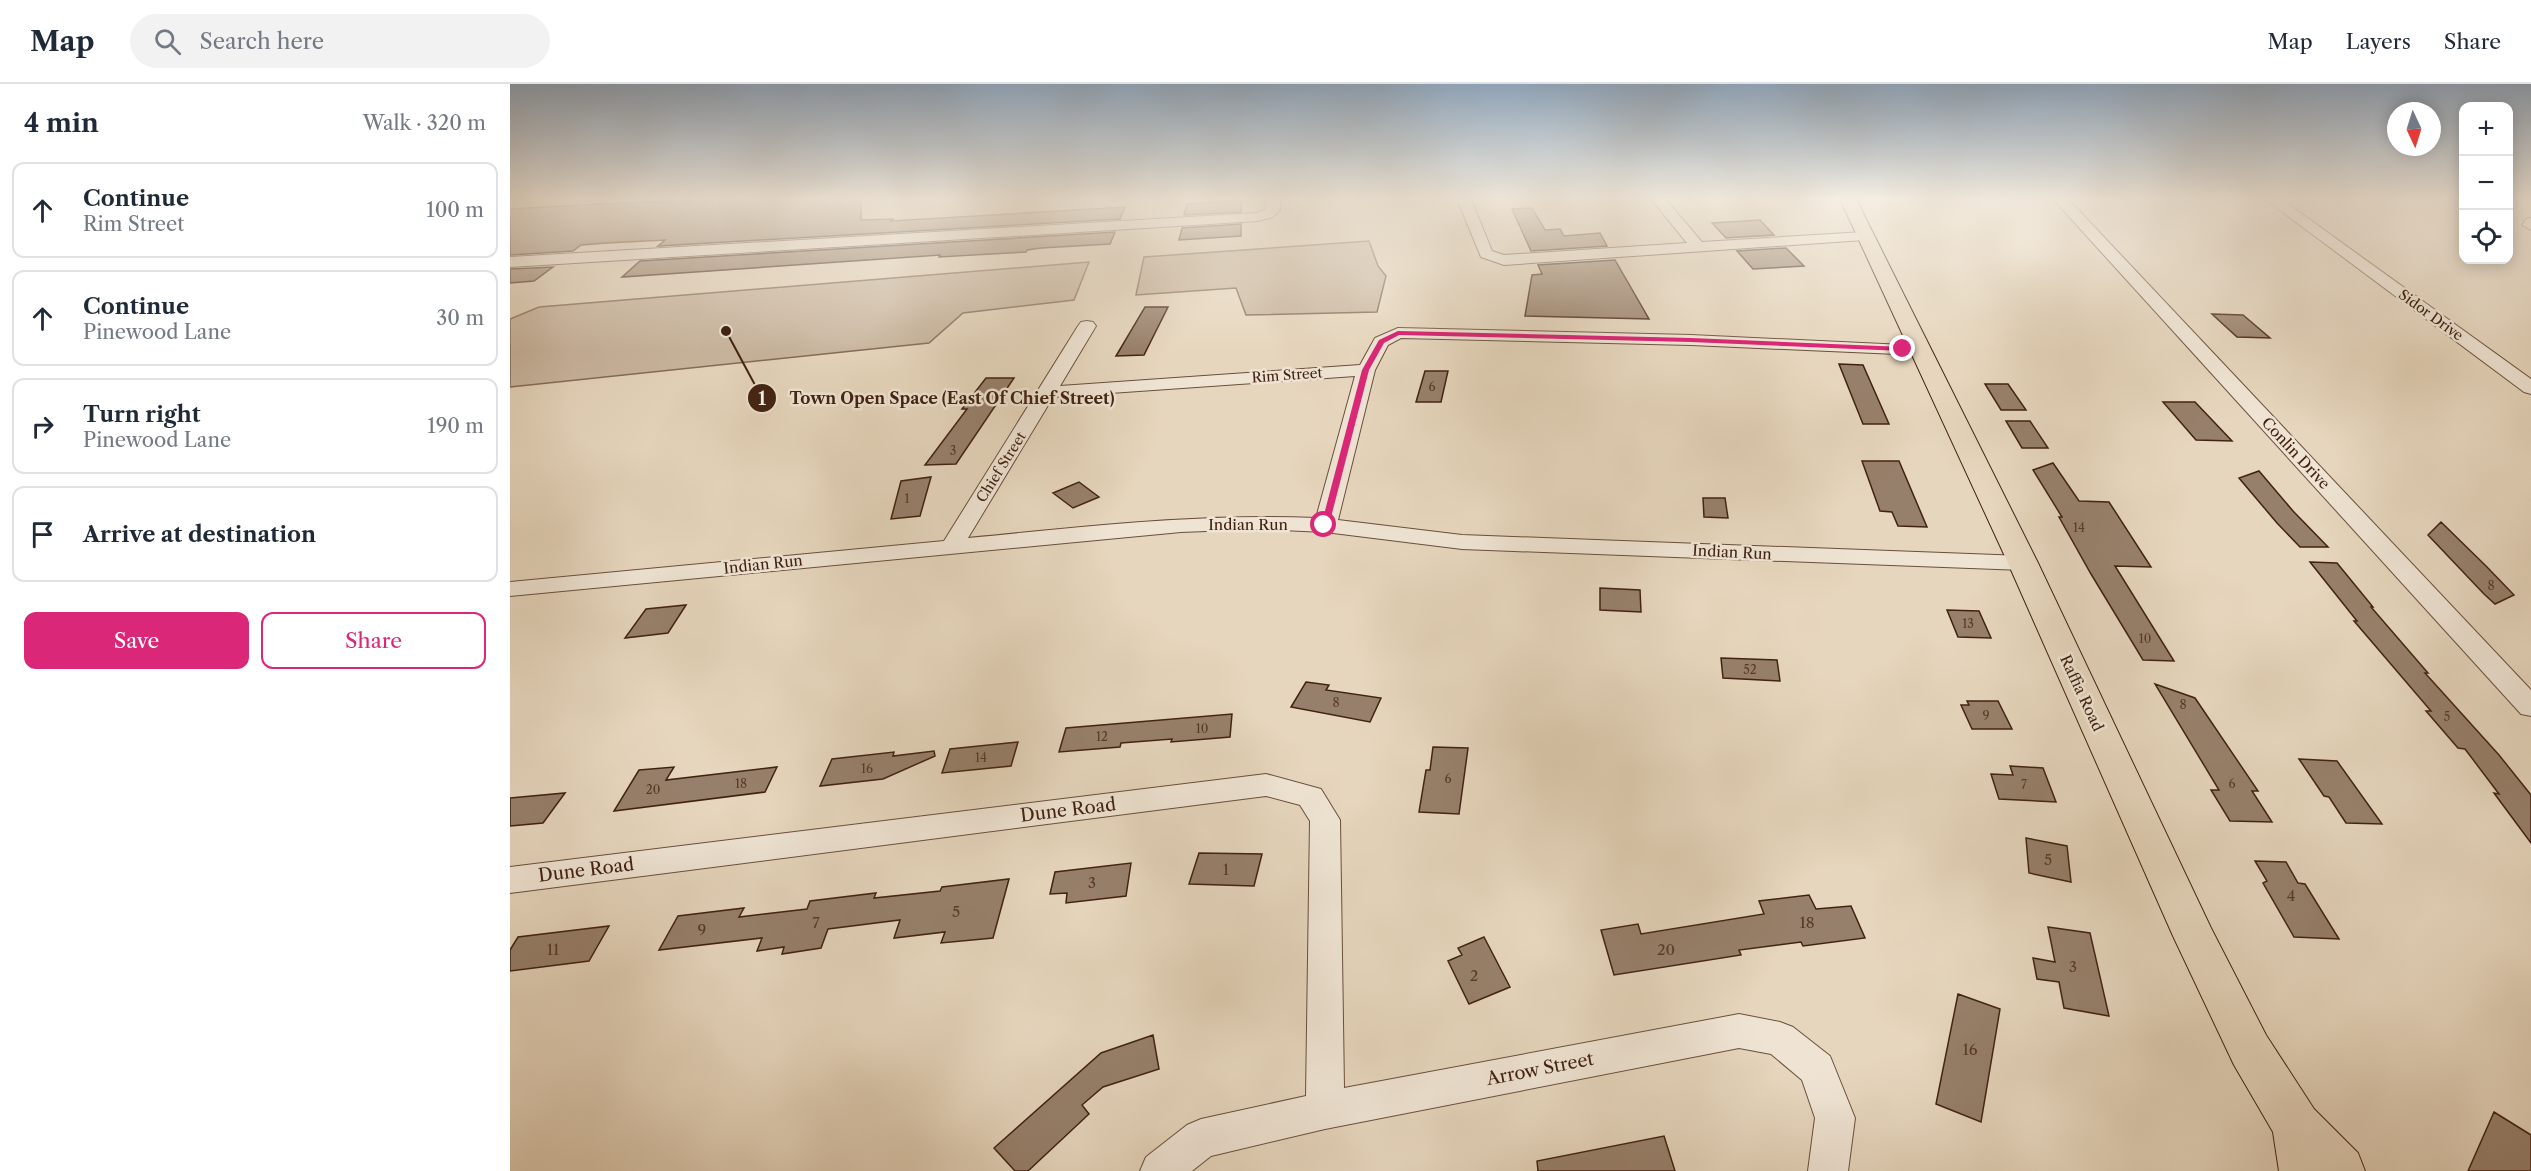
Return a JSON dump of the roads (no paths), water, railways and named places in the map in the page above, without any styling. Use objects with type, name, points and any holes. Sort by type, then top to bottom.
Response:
[{"type":"main road","name":"Raffia Road","points":[[1871,250],[2023,563],[2244,1040],[2300,1149],[2340,1171]]},
{"type":"street","points":[[510,262],[714,250]]},
{"type":"street","points":[[1484,250],[1486,254],[1504,261],[1649,250]]},
{"type":"street","name":"Conlin Drive","points":[[2107,250],[2531,707]]},
{"type":"street","name":"Sidor Drive","points":[[2342,250],[2531,388]]},
{"type":"street","name":"Chief Street","points":[[952,546],[1087,326]]},
{"type":"street","points":[[1324,525],[1366,370],[1381,342],[1398,333],[1691,340],[1920,350]]},
{"type":"street","name":"Rim Street","points":[[1048,392],[1366,370]]},
{"type":"street","name":"Indian Run","points":[[510,589],[1180,525],[1256,522],[1324,525],[1462,542],[2023,563]]},
{"type":"street","name":"Dune Road","points":[[510,880],[1266,786],[1310,797],[1325,820],[1325,1110]]},
{"type":"street","name":"Arrow Street","points":[[1160,1171],[1201,1139],[1325,1110],[1739,1031],[1780,1039],[1817,1069],[1835,1118],[1828,1171]]},
{"type":"place","name":"Town Open Space (East Of Chief Street)","points":[[726,331]]}]
